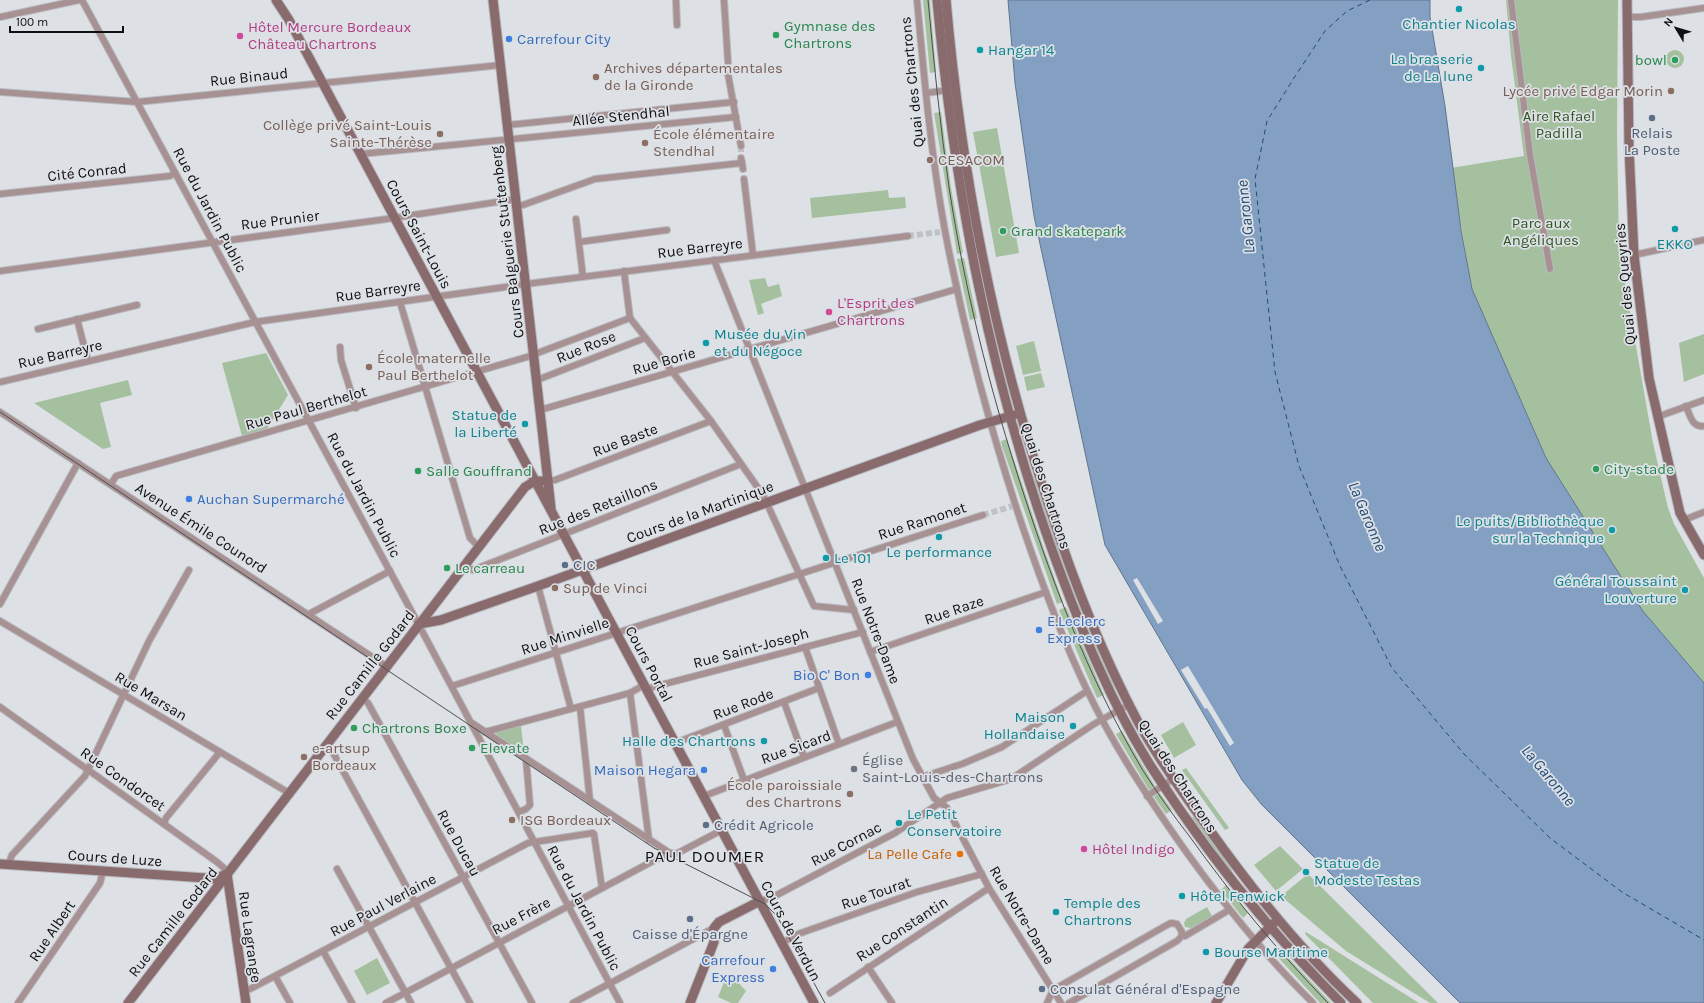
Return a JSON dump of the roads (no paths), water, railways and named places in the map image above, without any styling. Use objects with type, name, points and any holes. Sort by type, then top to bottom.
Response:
[{"type":"main road","name":"Cours Saint-Louis","points":[[276,0],[289,20],[535,481]]},
{"type":"main road","name":"Cours Balguerie Stuttenberg","points":[[493,0],[548,481]]},
{"type":"main road","name":"Quai des Chartrons","points":[[937,0],[950,90],[992,304],[1020,414],[1050,509],[1074,578],[1130,704],[1173,779],[1240,872],[1279,920],[1357,1003]]},
{"type":"main road","name":"Quai des Chartrons","points":[[946,0],[950,90],[957,175],[971,253],[1009,416],[1034,499],[1082,629],[1120,709],[1150,765],[1231,879],[1270,927],[1341,1003]]},
{"type":"main road","name":"Quai des Queyries","points":[[1627,0],[1629,148],[1634,255],[1648,378],[1684,520],[1704,555]]},
{"type":"main road","name":"Cours de la Martinique","points":[[419,624],[441,620],[989,422],[1020,414]]},
{"type":"main road","points":[[535,481],[548,481]]},
{"type":"main road","name":"Cours Portal","points":[[535,481],[722,830]]},
{"type":"main road","name":"Rue Camille Godard","points":[[128,1003],[525,487],[535,481]]},
{"type":"main road","name":"Cours Portal","points":[[548,481],[551,511]]},
{"type":"main road","name":"Cours de Verdun","points":[[722,830],[814,1003]]},
{"type":"main road","name":"Cours de Luze","points":[[4,865],[214,879],[227,874]]},
{"type":"main road","name":"Rue Lagrange","points":[[227,874],[246,1003]]},
{"type":"main road","points":[[690,1003],[714,942],[714,928],[719,922],[760,901]]},
{"type":"main road","points":[[1216,1003],[1248,949],[1279,920]]},
{"type":"street","points":[[0,17],[81,0]]},
{"type":"street","name":"Rue du Jardin Public","points":[[81,0],[419,624],[620,1003]]},
{"type":"street","points":[[676,0],[676,25]]},
{"type":"street","points":[[724,0],[728,62]]},
{"type":"street","name":"Quai des Chartrons","points":[[917,0],[926,92],[943,232],[989,422],[1046,592],[1087,691],[1147,796],[1229,910],[1255,941],[1313,1003]]},
{"type":"street","points":[[1511,0],[1530,155],[1550,269]]},
{"type":"street","points":[[1628,17],[1641,17],[1704,8]]},
{"type":"street","name":"Rue Binaud","points":[[0,92],[137,102],[501,65]]},
{"type":"street","points":[[728,74],[734,102],[740,146]]},
{"type":"street","points":[[926,92],[950,90]]},
{"type":"street","name":"Allée Stendhal","points":[[507,125],[734,102]]},
{"type":"street","name":"Allée Stendhal","points":[[361,154],[736,117]]},
{"type":"street","name":"Rue Prunier","points":[[0,271],[394,217],[516,202],[523,205],[595,178],[742,163]]},
{"type":"street","name":"Cité Conrad","points":[[0,194],[170,176],[175,173]]},
{"type":"street","points":[[744,180],[753,255]]},
{"type":"street","points":[[576,219],[583,277]]},
{"type":"street","points":[[578,242],[666,230]]},
{"type":"street","name":"Rue Barreyre","points":[[0,382],[255,322],[624,271],[908,236]]},
{"type":"street","points":[[1634,255],[1704,240]]},
{"type":"street","name":"Rue Notre-Dame","points":[[714,260],[863,632],[897,722],[922,777],[934,798],[947,808],[989,888],[1061,1003]]},
{"type":"street","points":[[624,271],[630,318],[644,338],[711,421],[767,502],[814,606],[854,610]]},
{"type":"street","name":"Rue Borie","points":[[540,410],[957,289]]},
{"type":"street","points":[[400,302],[470,538],[479,547]]},
{"type":"street","points":[[38,328],[137,305]]},
{"type":"street","name":"Rue Paul Berthelot","points":[[111,484],[116,476],[477,372],[534,354],[630,318]]},
{"type":"street","points":[[77,319],[88,361]]},
{"type":"street","name":"Rue Rose","points":[[537,380],[644,338]]},
{"type":"street","points":[[340,347],[341,360],[356,408]]},
{"type":"street","points":[[1657,418],[1704,400]]},
{"type":"street","points":[[1686,406],[1694,424],[1697,426],[1704,426]]},
{"type":"street","name":"Avenue Émile Counord","points":[[0,412],[386,666]]},
{"type":"street","name":"Rue Baste","points":[[548,481],[555,480],[711,421]]},
{"type":"street","points":[[0,604],[78,463]]},
{"type":"street","name":"Rue des Retaillons","points":[[464,566],[473,570],[741,464]]},
{"type":"street","points":[[1684,520],[1704,512]]},
{"type":"street","name":"Rue Ramonet","points":[[800,574],[983,514]]},
{"type":"street","points":[[4,865],[85,776],[149,641],[189,570]]},
{"type":"street","points":[[308,614],[390,571]]},
{"type":"street","name":"Rue Minvielle","points":[[452,686],[800,574]]},
{"type":"street","points":[[538,586],[571,709]]},
{"type":"street","name":"Rue Raze","points":[[870,652],[1046,592]]},
{"type":"street","name":"Rue Marsan","points":[[0,621],[289,793]]},
{"type":"street","name":"Rue Saint-Joseph","points":[[485,732],[645,688],[863,632]]},
{"type":"street","points":[[805,647],[839,744]]},
{"type":"street","name":"Rue Rode","points":[[675,743],[819,688]]},
{"type":"street","points":[[922,777],[962,764],[1002,747],[1087,691]]},
{"type":"street","points":[[630,693],[649,840]]},
{"type":"street","name":"Rue Ducau","points":[[362,698],[368,703],[532,1003]]},
{"type":"street","points":[[784,702],[804,757]]},
{"type":"street","name":"Rue Cornac","points":[[760,901],[772,898],[888,836],[942,803],[947,798],[1011,780],[1102,719],[1130,704]]},
{"type":"street","points":[[580,707],[590,801]]},
{"type":"street","name":"Rue Condorcet","points":[[0,708],[217,862],[224,868],[227,874]]},
{"type":"street","name":"Rue Sicard","points":[[704,796],[897,722]]},
{"type":"street","points":[[471,723],[670,853]]},
{"type":"street","points":[[724,725],[744,780]]},
{"type":"street","points":[[326,745],[330,749],[470,1003]]},
{"type":"street","points":[[164,824],[166,818],[220,752]]},
{"type":"street","points":[[519,812],[526,809],[530,805],[526,759]]},
{"type":"street","points":[[1147,796],[1173,779]]},
{"type":"street","name":"Rue Frère","points":[[386,1003],[602,888],[670,853],[676,854],[722,830]]},
{"type":"street","name":"Rue Paul Verlaine","points":[[244,991],[534,841],[590,832],[594,834],[602,888]]},
{"type":"street","points":[[337,869],[411,1003]]},
{"type":"street","name":"Rue Albert","points":[[18,1003],[100,883],[103,871]]},
{"type":"street","name":"Rue Tourat","points":[[782,942],[798,934],[917,892],[982,874]]},
{"type":"street","name":"Rue Constantin","points":[[830,993],[989,888]]},
{"type":"street","points":[[1069,1003],[1177,941],[1182,935],[1185,936],[1229,910]]},
{"type":"street","points":[[1047,1003],[1053,990],[1167,925],[1171,923],[1177,924],[1182,935]]},
{"type":"street","points":[[572,1003],[714,928]]},
{"type":"street","points":[[323,951],[352,1003]]},
{"type":"street","points":[[868,968],[892,1003]]},
{"type":"street","points":[[275,976],[290,1003]]},
{"type":"water","name":"La Garonne","points":[[1008,0],[1430,0],[1430,17],[1445,106],[1461,230],[1472,289],[1546,458],[1642,610],[1704,683],[1704,1003],[1460,1003],[1262,805],[1242,780],[1105,545],[1034,216],[1015,83]]},
{"type":"tunnel","points":[[728,62],[728,74]]},
{"type":"tunnel","points":[[741,146],[741,158]]},
{"type":"tunnel","points":[[908,236],[940,232]]},
{"type":"tunnel","points":[[983,515],[1016,505]]},
{"type":"tram line","points":[[928,0],[949,187],[973,312],[1005,435],[1042,549],[1066,613],[1109,708],[1153,787],[1239,902],[1273,943],[1328,1003]]},
{"type":"tram line","points":[[0,412],[654,848],[765,904],[777,916],[825,1003]]},
{"type":"place","name":"Chantier Nicolas","points":[[1459,9]]},
{"type":"place","name":"Gymnase des Chartrons","points":[[776,35]]},
{"type":"place","name":"Hôtel Mercure Bordeaux Château Chartrons","points":[[240,36]]},
{"type":"place","name":"Carrefour City","points":[[509,39]]},
{"type":"place","name":"Hangar 14","points":[[980,50]]},
{"type":"place","name":"bowl","points":[[1675,60]]},
{"type":"place","name":"La brasserie de La lune","points":[[1481,68]]},
{"type":"place","name":"Archives départementales de la Gironde","points":[[596,77]]},
{"type":"place","name":"Lycée privé Edgar Morin","points":[[1671,91]]},
{"type":"place","name":"Relais La Poste","points":[[1652,118]]},
{"type":"place","name":"Collège privé Saint-Louis Sainte-Thérèse","points":[[440,134]]},
{"type":"place","name":"École élémentaire Stendhal","points":[[645,143]]},
{"type":"place","name":"CESACOM","points":[[930,160]]},
{"type":"place","name":"EKKO","points":[[1675,229]]},
{"type":"place","name":"Grand skatepark","points":[[1003,231]]},
{"type":"place","name":"L'Esprit des Chartrons","points":[[829,312]]},
{"type":"place","name":"Musée du Vin et du Négoce","points":[[706,343]]},
{"type":"place","name":"École maternelle Paul Berthelot","points":[[369,367]]},
{"type":"place","name":"Statue de la Liberté","points":[[525,424]]},
{"type":"place","name":"City-stade","points":[[1596,469]]},
{"type":"place","name":"Salle Gouffrand","points":[[418,471]]},
{"type":"place","name":"Auchan Supermarché","points":[[189,499]]},
{"type":"place","name":"Le puits/Bibliothèque sur la Technique","points":[[1612,530]]},
{"type":"place","name":"Le performance","points":[[939,537]]},
{"type":"place","name":"Le 101","points":[[826,558]]},
{"type":"place","name":"CIC","points":[[565,565]]},
{"type":"place","name":"Le carreau","points":[[447,568]]},
{"type":"place","name":"Sup de Vinci","points":[[555,588]]},
{"type":"place","name":"Général Toussaint Louverture","points":[[1685,590]]},
{"type":"place","name":"E.Leclerc Express","points":[[1039,630]]},
{"type":"place","name":"Bio C' Bon","points":[[868,675]]},
{"type":"place","name":"Maison Hollandaise","points":[[1073,726]]},
{"type":"place","name":"Chartrons Boxe","points":[[354,728]]},
{"type":"place","name":"Halle des Chartrons","points":[[764,741]]},
{"type":"place","name":"Elevate","points":[[472,748]]},
{"type":"place","name":"e-artsup Bordeaux","points":[[304,757]]},
{"type":"place","name":"Église Saint-Louis-des-Chartrons","points":[[854,769]]},
{"type":"place","name":"Maison Hegara","points":[[704,770]]},
{"type":"place","name":"École paroissiale des Chartrons","points":[[850,794]]},
{"type":"place","name":"ISG Bordeaux","points":[[512,820]]},
{"type":"place","name":"Le Petit Conservatoire","points":[[899,823]]},
{"type":"place","name":"Crédit Agricole","points":[[706,825]]},
{"type":"place","name":"Hôtel Indigo","points":[[1084,849]]},
{"type":"place","name":"La Pelle Cafe","points":[[960,854]]},
{"type":"place","name":"Statue de Modeste Testas","points":[[1306,872]]},
{"type":"place","name":"Hôtel Fenwick","points":[[1182,896]]},
{"type":"place","name":"Temple des Chartrons","points":[[1056,912]]},
{"type":"place","name":"Caisse d'Épargne","points":[[690,919]]},
{"type":"place","name":"Bourse Maritime","points":[[1206,952]]},
{"type":"place","name":"Carrefour Express","points":[[773,969]]},
{"type":"place","name":"Consulat Général d'Espagne","points":[[1042,989]]},
{"type":"district","name":"PAUL DOUMER","points":[[705,856]]},
{"type":"park label","name":"Aire Rafael Padilla","points":[[1559,124]]},
{"type":"park label","name":"Parc aux Angéliques","points":[[1541,232]]}]
